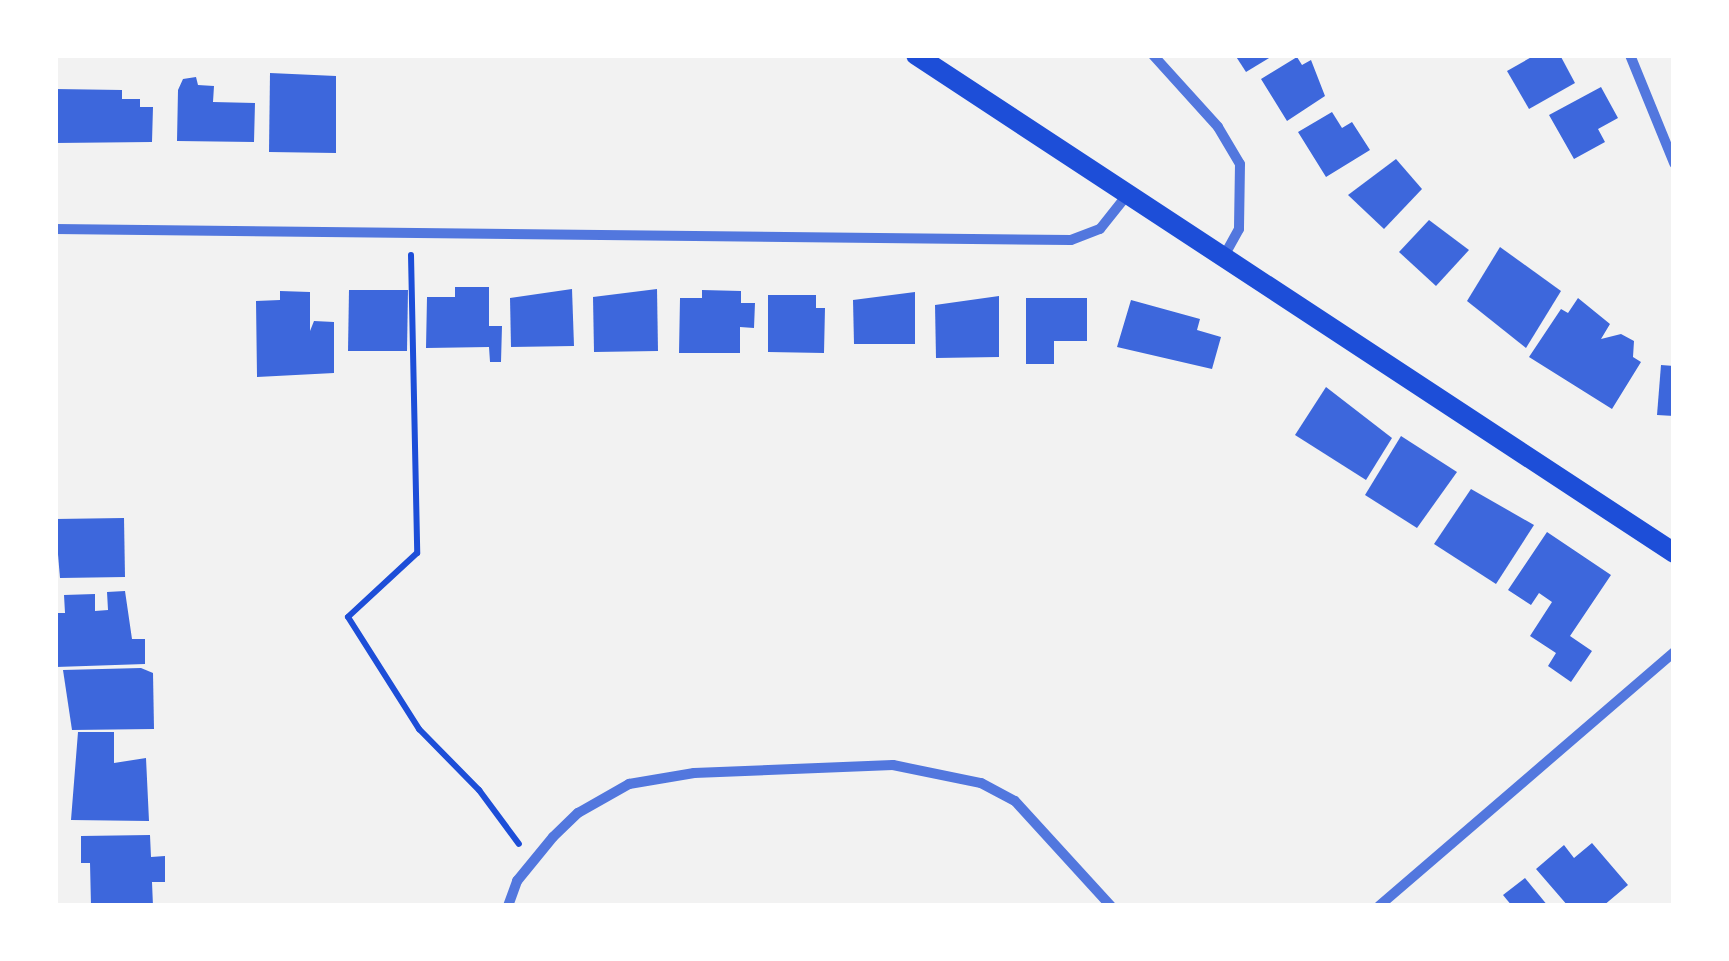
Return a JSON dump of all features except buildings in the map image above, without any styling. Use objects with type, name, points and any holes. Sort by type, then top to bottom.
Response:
[{"type":"main road","points":[[916,55],[1674,552]]},
{"type":"street","points":[[1152,55],[1218,127],[1240,164],[1239,229],[1223,258]]},
{"type":"street","points":[[1630,55],[1674,163]]},
{"type":"street","points":[[55,229],[1071,240],[1100,229],[1127,195]]},
{"type":"street","points":[[1379,906],[1674,652]]},
{"type":"street","points":[[508,906],[531,861],[578,814],[629,784],[694,773],[893,765],[982,783],[1015,800],[1112,906]]},
{"type":"path","points":[[411,234],[417,553],[348,617],[418,729],[479,790],[531,861]]}]
